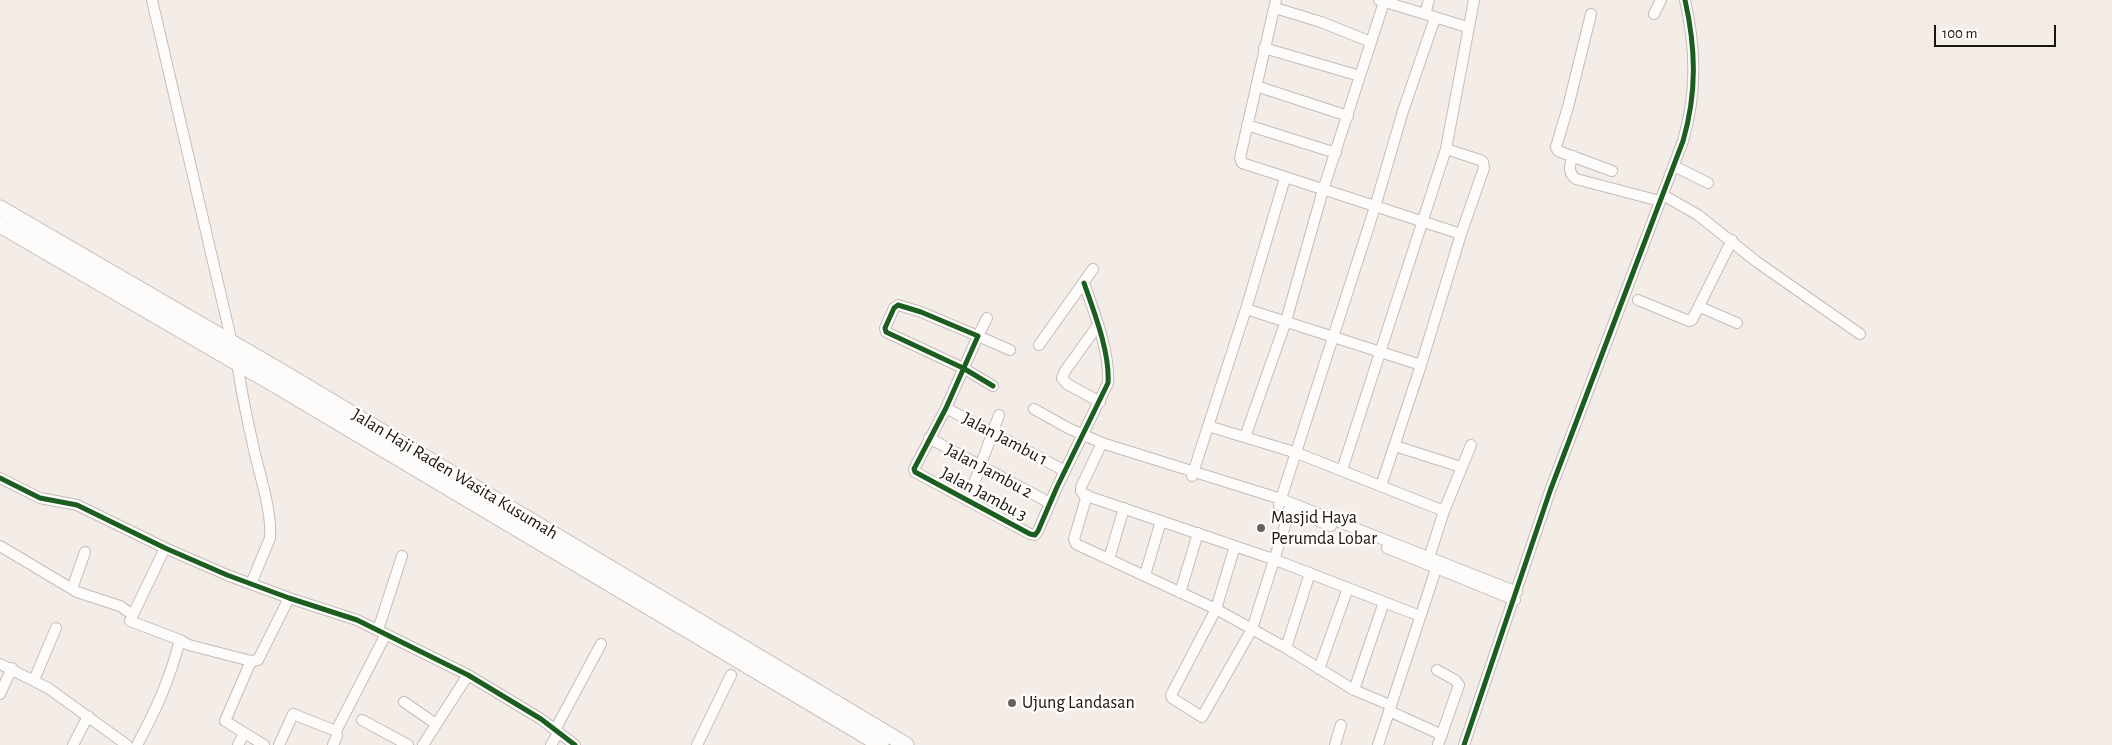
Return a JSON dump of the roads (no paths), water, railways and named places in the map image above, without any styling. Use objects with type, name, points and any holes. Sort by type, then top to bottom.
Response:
[{"type":"highway","name":"Jalan Haji Raden Wasita Kusumah","points":[[0,208],[232,343],[281,379],[881,745]]},
{"type":"highway","name":"Jalan Haji Raden Wasita Kusumah","points":[[0,226],[237,363],[281,379],[898,743]]},
{"type":"street","points":[[152,0],[232,343]]},
{"type":"street","points":[[1425,14],[1429,0]]},
{"type":"street","points":[[1342,470],[1379,352],[1424,222],[1446,148],[1467,27],[1474,0]]},
{"type":"street","points":[[1654,14],[1661,0]]},
{"type":"street","points":[[1464,745],[1550,491],[1688,126],[1694,90],[1693,50],[1685,0]]},
{"type":"street","points":[[1245,437],[1286,321],[1324,190],[1371,42],[1381,1],[1467,27]]},
{"type":"street","points":[[1371,42],[1276,4],[1247,125],[1240,158],[1242,163],[1461,234]]},
{"type":"street","points":[[1591,14],[1556,147],[1558,151],[1612,171]]},
{"type":"street","points":[[1280,502],[1375,207],[1403,111],[1435,18]]},
{"type":"street","points":[[1264,48],[1360,76]]},
{"type":"street","points":[[1256,86],[1348,116]]},
{"type":"street","points":[[1247,125],[1336,153]]},
{"type":"street","points":[[1381,486],[1484,164],[1480,160],[1446,148]]},
{"type":"street","points":[[1573,156],[1569,168],[1576,179],[1662,198],[1698,216],[1732,240],[1757,262],[1860,334]]},
{"type":"street","points":[[1674,166],[1708,183]]},
{"type":"street","points":[[1192,474],[1246,309],[1285,178]]},
{"type":"street","points":[[1638,300],[1689,321],[1694,319],[1732,240]]},
{"type":"street","points":[[1039,344],[1093,269]]},
{"type":"street","points":[[1050,503],[1100,402],[1108,379],[1098,325],[1084,283]]},
{"type":"street","points":[[993,386],[963,368],[886,332],[885,328],[894,308],[898,305],[922,312],[1010,350]]},
{"type":"street","points":[[1700,306],[1737,323]]},
{"type":"street","points":[[1246,309],[1421,365]]},
{"type":"street","points":[[929,438],[946,408],[987,318]]},
{"type":"street","points":[[1098,325],[1062,378],[1067,384],[1100,402]]},
{"type":"street","points":[[237,363],[244,406],[271,530],[270,538],[251,584]]},
{"type":"street","name":"Jalan Jambu 1","points":[[946,408],[1065,471]]},
{"type":"street","points":[[1034,409],[1082,437],[1101,445],[1280,502],[1516,596]]},
{"type":"street","points":[[968,500],[998,415]]},
{"type":"street","points":[[1208,426],[1297,453],[1444,511]]},
{"type":"street","name":"Jalan Jambu 2","points":[[929,438],[1050,503]]},
{"type":"street","name":"Jalan Jambu 3","points":[[929,438],[914,469],[914,472],[920,476],[1030,534],[1036,535],[1050,503]]},
{"type":"street","points":[[1101,445],[1081,487],[1081,493],[1273,559],[1420,616]]},
{"type":"street","points":[[1378,745],[1420,616],[1444,511],[1470,445]]},
{"type":"street","points":[[1395,446],[1461,467]]},
{"type":"street","points":[[0,478],[40,498],[78,504],[165,548],[251,584],[357,620],[468,675],[541,719],[575,745]]},
{"type":"street","points":[[1087,496],[1074,541],[1108,559],[1216,609],[1286,648],[1354,690],[1390,708],[1440,740],[1459,685],[1457,681],[1437,670]]},
{"type":"street","points":[[1280,502],[1290,510],[1433,563]]},
{"type":"street","points":[[1108,559],[1124,508]]},
{"type":"street","points":[[1235,546],[1216,609],[1171,695],[1172,698],[1200,716],[1203,716],[1252,629],[1290,510]]},
{"type":"street","points":[[1145,575],[1161,521]]},
{"type":"street","points":[[1180,593],[1198,533]]},
{"type":"street","points":[[0,546],[72,589],[91,598],[120,606],[133,615]]},
{"type":"street","points":[[165,548],[131,621],[189,645],[251,661],[258,660],[288,598]]},
{"type":"street","points":[[72,589],[85,552]]},
{"type":"street","points":[[333,745],[337,736],[336,731],[382,632],[402,556]]},
{"type":"street","points":[[1286,648],[1310,573]]},
{"type":"street","points":[[1319,669],[1348,588]]},
{"type":"street","points":[[1354,690],[1384,602]]},
{"type":"street","points":[[34,680],[56,628]]},
{"type":"street","points":[[137,745],[158,706],[171,672],[180,640]]},
{"type":"street","points":[[551,745],[600,644]]},
{"type":"street","points":[[251,661],[225,721],[264,745]]},
{"type":"street","points":[[0,664],[12,668],[48,688],[127,745]]},
{"type":"street","points":[[0,694],[12,668]]},
{"type":"street","points":[[423,745],[468,675]]},
{"type":"street","points":[[697,745],[731,675]]},
{"type":"street","points":[[404,702],[436,724]]},
{"type":"street","points":[[279,745],[293,714],[336,731]]},
{"type":"street","points":[[73,745],[88,716]]},
{"type":"street","points":[[362,720],[408,745]]},
{"type":"street","points":[[1335,745],[1341,725]]},
{"type":"street","points":[[238,745],[244,734]]},
{"type":"place","name":"Masjid Haya Perumda Lobar","points":[[1261,528]]},
{"type":"place","name":"Ujung Landasan","points":[[1012,703]]}]
